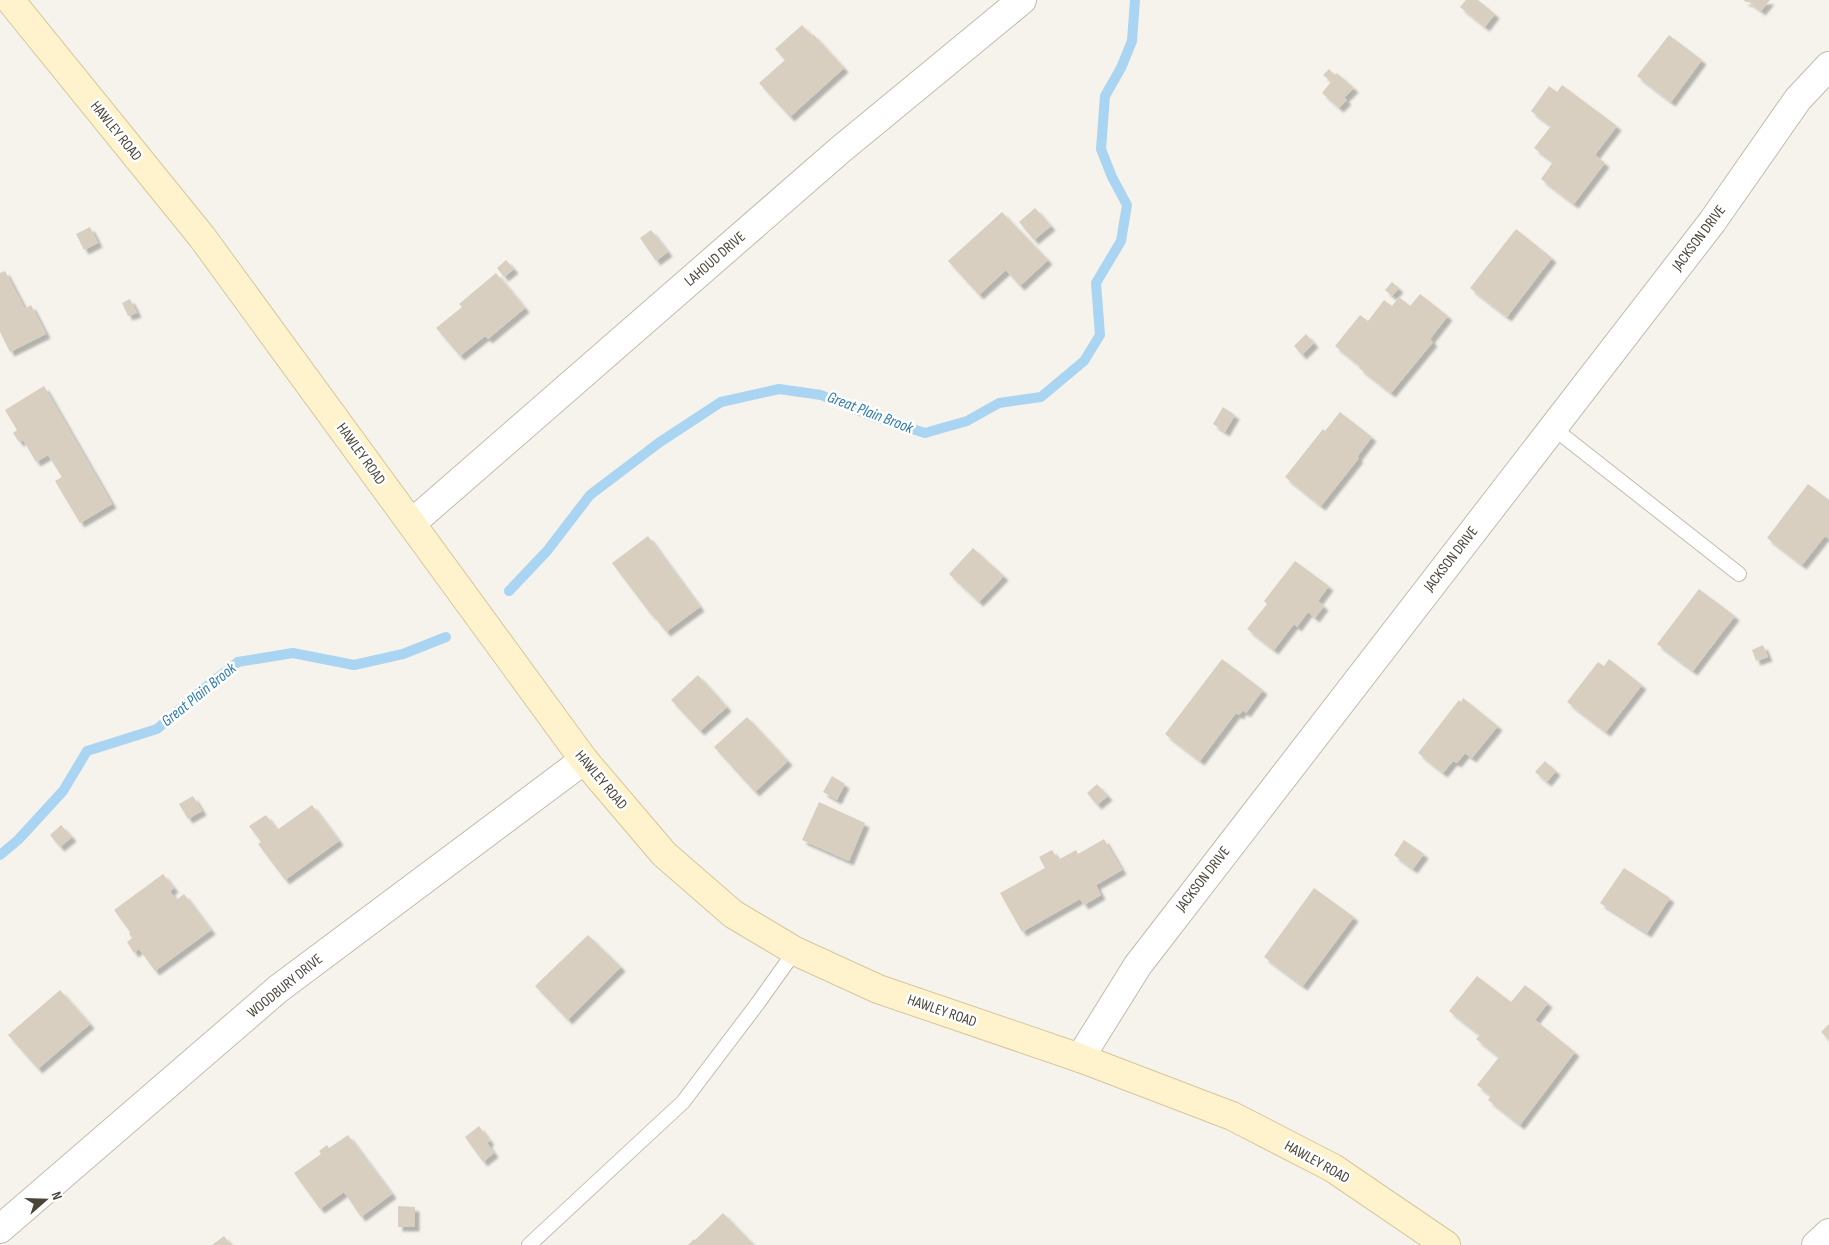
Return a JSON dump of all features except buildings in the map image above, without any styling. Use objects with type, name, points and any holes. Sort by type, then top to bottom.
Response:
[{"type":"street","name":"LAHOUD DRIVE","points":[[412,523],[840,150],[1022,0]]},
{"type":"street","name":"HAWLEY ROAD","points":[[8,4],[202,237],[584,760],[664,854],[733,914],[794,951],[878,989],[1080,1058],[1232,1116],[1334,1168],[1446,1245]]},
{"type":"street","name":"JACKSON DRIVE","points":[[1080,1058],[1138,965],[1712,222],[1798,99],[1829,66]]},
{"type":"street","name":"WOODBURY DRIVE","points":[[0,1229],[278,989],[584,760]]},
{"type":"street","points":[[1816,1245],[1829,1233]]},
{"type":"lane","points":[[1552,428],[1739,574]]},
{"type":"lane","points":[[529,1245],[682,1102],[758,1004],[794,951]]},
{"type":"waterway","name":"Great Plain Brook","points":[[509,591],[547,551],[590,495],[660,442],[721,402],[779,389],[821,395],[871,416],[925,433],[967,421],[999,403],[1041,397],[1084,361],[1100,335],[1096,283],[1121,241],[1127,205],[1112,177],[1101,149],[1105,96],[1121,68],[1132,41],[1135,0]]},
{"type":"waterway","name":"Great Plain Brook","points":[[0,855],[18,840],[63,791],[87,751],[157,729],[238,662],[293,653],[354,665],[403,654],[446,637]]}]
